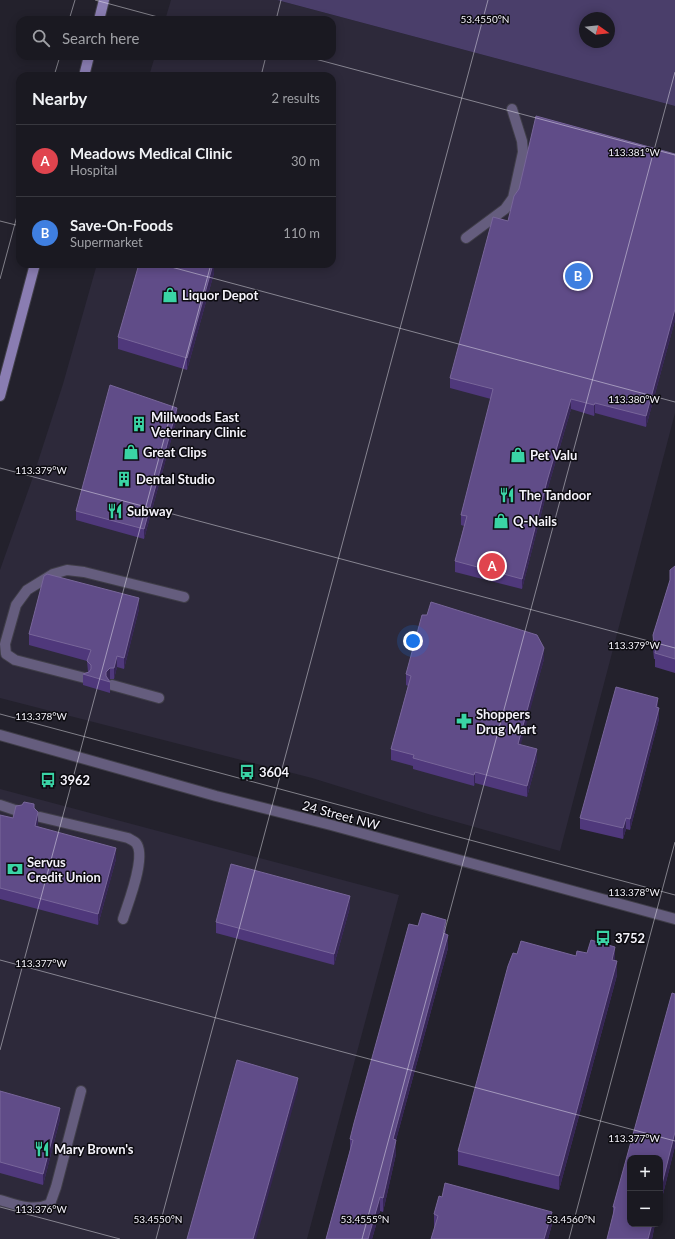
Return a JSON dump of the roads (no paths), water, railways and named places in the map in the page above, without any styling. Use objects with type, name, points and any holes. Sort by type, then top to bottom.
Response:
[{"type":"main road","points":[[100,16],[104,0]]},
{"type":"main road","points":[[85,72],[88,60]]},
{"type":"main road","points":[[0,396],[34,268]]},
{"type":"street","points":[[466,238],[505,209],[513,198],[523,152],[522,141],[512,109]]},
{"type":"street","points":[[85,678],[15,660],[6,654],[5,644],[7,633],[16,605],[27,590],[53,574],[67,570],[84,572],[184,597]]},
{"type":"street","points":[[112,685],[159,698]]},
{"type":"street","name":"24 Street NW","points":[[0,735],[216,796],[331,825],[675,919]]},
{"type":"street","points":[[0,805],[18,811]]},
{"type":"street","points":[[40,817],[128,838],[136,842],[140,851],[139,865],[124,919]]},
{"type":"street","points":[[0,1200],[29,1208],[41,1208],[50,1204],[56,1187],[81,1092]]},
{"type":"place","name":"Save-On-Foods","points":[[578,276]]},
{"type":"place","name":"Liquor Depot","points":[[170,295]]},
{"type":"place","name":"Millwoods East Veterinary Clinic","points":[[139,424]]},
{"type":"place","name":"Great Clips","points":[[131,452]]},
{"type":"place","name":"Pet Valu","points":[[518,455]]},
{"type":"place","name":"Dental Studio","points":[[124,479]]},
{"type":"place","name":"The Tandoor","points":[[507,495]]},
{"type":"place","name":"Subway","points":[[115,511]]},
{"type":"place","name":"Q-Nails","points":[[501,521]]},
{"type":"place","name":"Meadows Medical Clinic","points":[[492,566]]},
{"type":"place","name":"Shoppers Drug Mart","points":[[464,721]]},
{"type":"place","name":"3604","points":[[247,772]]},
{"type":"place","name":"3962","points":[[48,780]]},
{"type":"place","name":"Servus Credit Union","points":[[15,869]]},
{"type":"place","name":"3752","points":[[603,938]]},
{"type":"place","name":"Mary Brown's","points":[[42,1149]]}]
